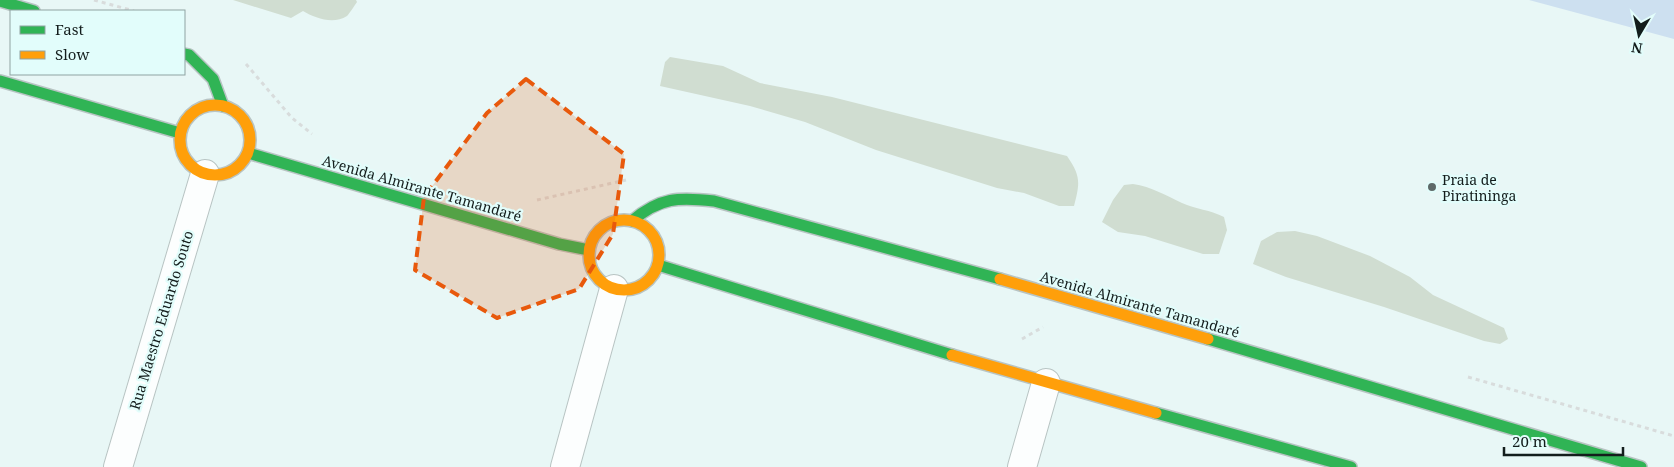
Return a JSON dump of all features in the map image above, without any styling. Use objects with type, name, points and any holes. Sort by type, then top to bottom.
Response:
[{"type":"street","points":[[0,2],[30,10]]},
{"type":"street","points":[[185,54],[189,55],[213,79],[223,106]]},
{"type":"street","points":[[0,81],[180,133]]},
{"type":"street","points":[[223,106],[234,111],[243,119],[249,135],[248,153],[235,169],[215,176],[205,174],[187,162],[181,152],[180,133],[186,120],[194,112],[203,107],[223,106]]},
{"type":"street","name":"Avenida Almirante Tamandaré","points":[[248,153],[559,244],[589,250]]},
{"type":"street","name":"Rua Maestro Eduardo Souto","points":[[118,467],[205,174]]},
{"type":"street","name":"Avenida Almirante Tamandaré","points":[[632,221],[647,207],[678,197],[714,201],[1080,301],[1641,467]]},
{"type":"street","points":[[632,221],[642,225],[657,242],[659,253],[658,265],[646,283],[636,288],[614,289],[598,278],[592,270],[589,250],[593,239],[600,230],[615,222],[632,221]]},
{"type":"street","points":[[658,265],[1046,383],[1351,467]]},
{"type":"street","points":[[565,467],[614,289]]},
{"type":"street","points":[[1022,467],[1046,383]]},
{"type":"path","points":[[94,0],[130,10]]},
{"type":"highlighted area","points":[[526,79],[624,154],[613,234],[579,289],[497,318],[415,270],[424,197],[487,113]]},
{"type":"shaded area","points":[[233,0],[356,0],[357,2],[347,16],[342,19],[324,20],[303,11],[291,18]]},
{"type":"shaded area","points":[[670,57],[723,66],[760,83],[832,97],[1067,156],[1075,169],[1078,180],[1074,206],[1059,206],[1024,193],[997,188],[876,150],[805,122],[750,106],[660,86],[665,62]]},
{"type":"shaded area","points":[[1133,184],[1152,189],[1187,205],[1224,217],[1227,230],[1219,254],[1203,254],[1145,236],[1118,232],[1102,222],[1113,200],[1124,185]]},
{"type":"shaded area","points":[[1295,231],[1317,236],[1370,256],[1410,277],[1433,295],[1504,328],[1508,339],[1500,344],[1484,341],[1384,307],[1286,277],[1253,264],[1261,241],[1277,232]]},
{"type":"water","points":[[1529,0],[1674,0],[1674,39]]},
{"type":"traffic: fast","points":[[0,1],[31,10]]},
{"type":"traffic: fast","points":[[185,54],[189,55],[213,79],[223,106]]},
{"type":"traffic: fast","points":[[0,81],[180,133]]},
{"type":"traffic: fast","points":[[248,153],[559,244],[589,250]]},
{"type":"traffic: fast","points":[[632,221],[652,207],[670,200],[714,201],[1000,279]]},
{"type":"traffic: fast","points":[[658,265],[952,355]]},
{"type":"traffic: fast","points":[[1208,339],[1641,467]]},
{"type":"traffic: fast","points":[[1156,413],[1351,467]]},
{"type":"traffic: slow","points":[[215,105],[228,108],[240,115],[247,127],[250,140],[247,153],[240,165],[228,172],[215,175],[202,172],[190,165],[183,153],[180,140],[183,127],[190,115],[202,108],[215,105]]},
{"type":"traffic: slow","points":[[624,220],[637,223],[649,230],[656,242],[659,255],[656,268],[649,280],[637,287],[624,290],[611,287],[599,280],[592,268],[589,255],[592,242],[599,230],[611,223],[624,220]]},
{"type":"traffic: slow","points":[[1000,279],[1208,339]]},
{"type":"traffic: slow","points":[[952,355],[1156,413]]},
{"type":"place","name":"Praia de Piratininga","points":[[1432,187]]}]
